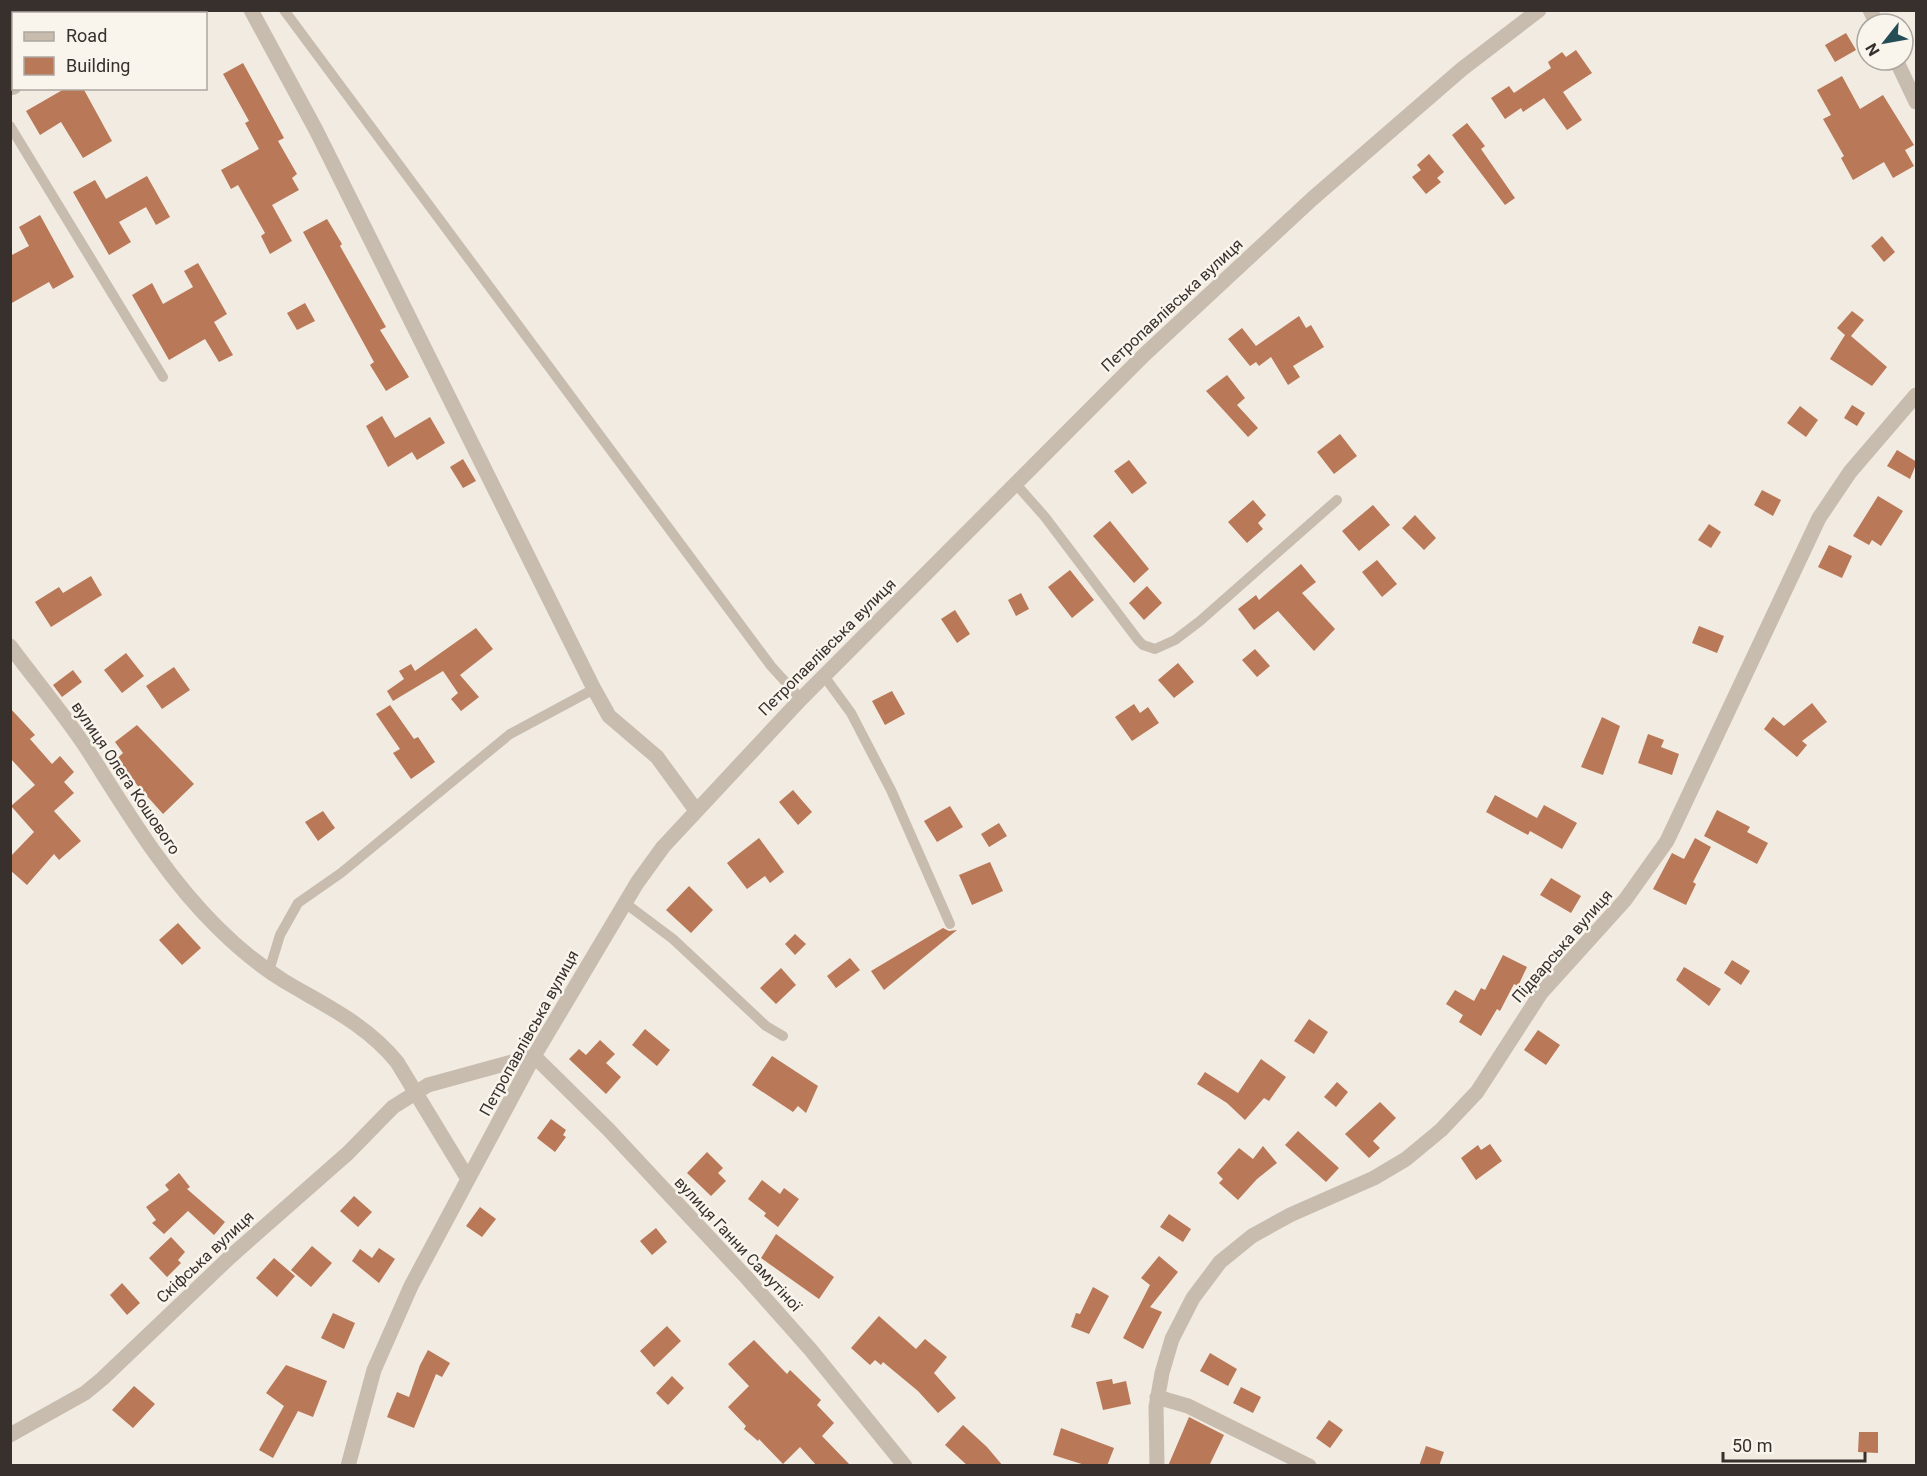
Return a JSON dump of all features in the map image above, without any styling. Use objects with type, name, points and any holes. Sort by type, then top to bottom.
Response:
[{"type":"street","points":[[251,10],[325,148],[594,689],[609,716],[657,757],[695,810]]},
{"type":"street","name":"Петропавлівська вулиця","points":[[348,1466],[368,1390],[388,1335],[534,1056],[650,863],[695,810],[801,699],[1144,355],[1312,199],[1462,69],[1539,10]]},
{"type":"street","points":[[1902,72],[1917,102]]},
{"type":"street","name":"Підварська вулиця","points":[[1157,1466],[1157,1397],[1172,1339],[1194,1298],[1220,1262],[1252,1236],[1270,1225],[1390,1169],[1441,1130],[1489,1076],[1541,993],[1641,878],[1667,842],[1819,519],[1850,472],[1917,395]]},
{"type":"street","name":"вулиця Олега Кошового","points":[[10,646],[87,749],[172,877],[216,927],[270,971],[352,1019],[369,1033],[397,1062],[468,1179]]},
{"type":"street","name":"Скіфська вулиця","points":[[10,1435],[85,1393],[102,1379],[230,1257],[348,1153],[376,1123],[416,1092],[434,1083],[534,1056]]},
{"type":"street","name":"вулиця Ганни Самутіної","points":[[534,1056],[608,1130],[753,1285],[810,1349],[864,1420],[905,1466]]},
{"type":"street","points":[[1157,1397],[1188,1406],[1309,1466]]},
{"type":"lane","points":[[284,10],[771,666],[801,699]]},
{"type":"lane","points":[[10,126],[163,377]]},
{"type":"lane","points":[[1015,483],[1045,517],[1138,640],[1143,645],[1155,649],[1175,640],[1200,621],[1337,500]]},
{"type":"lane","points":[[824,676],[851,713],[891,790],[951,924]]},
{"type":"lane","points":[[270,971],[285,922],[305,897],[341,873],[510,734],[594,689]]},
{"type":"lane","points":[[625,903],[673,939],[766,1026],[783,1036]]},
{"type":"building","points":[[1846,33],[1855,51],[1835,62],[1825,45]]},
{"type":"building","points":[[1576,50],[1592,73],[1563,92],[1582,120],[1567,130],[1544,98],[1523,112],[1521,108],[1505,119],[1491,98],[1509,86],[1514,93],[1551,68],[1548,62],[1562,52],[1566,57]]},
{"type":"building","points":[[243,63],[284,138],[278,141],[297,174],[292,178],[299,190],[272,205],[292,241],[270,254],[261,236],[265,233],[238,185],[231,189],[221,170],[259,149],[245,123],[249,121],[223,74]]},
{"type":"building","points":[[1842,76],[1860,109],[1883,95],[1914,145],[1905,150],[1914,166],[1893,178],[1884,162],[1853,180],[1841,158],[1844,156],[1823,119],[1831,115],[1817,90]]},
{"type":"building","points":[[63,90],[84,90],[112,141],[83,158],[61,122],[40,135],[26,111]]},
{"type":"building","points":[[1467,123],[1485,146],[1481,149],[1515,198],[1505,205],[1452,135]]},
{"type":"building","points":[[1429,154],[1444,172],[1437,178],[1441,182],[1426,194],[1412,177],[1421,170],[1417,165]]},
{"type":"building","points":[[147,176],[170,217],[156,225],[146,207],[119,222],[131,242],[109,255],[73,192],[95,180],[106,199]]},
{"type":"building","points":[[40,215],[74,277],[53,289],[49,282],[10,304],[10,256],[29,246],[19,227]]},
{"type":"building","points":[[327,219],[386,327],[380,330],[409,377],[386,391],[370,365],[374,362],[303,232]]},
{"type":"building","points":[[1882,236],[1895,252],[1884,262],[1871,246]]},
{"type":"building","points":[[198,263],[227,314],[214,322],[233,355],[219,362],[205,339],[169,360],[132,295],[152,283],[163,304],[193,287],[184,271]]},
{"type":"building","points":[[305,303],[315,321],[297,330],[287,313]]},
{"type":"building","points":[[1852,311],[1864,320],[1851,336],[1887,367],[1872,386],[1830,359],[1845,335],[1837,328]]},
{"type":"building","points":[[1299,316],[1306,328],[1311,325],[1324,347],[1293,366],[1300,377],[1288,385],[1271,357],[1259,366],[1256,362],[1250,366],[1228,339],[1242,328],[1256,346]]},
{"type":"building","points":[[1227,375],[1245,398],[1237,405],[1258,428],[1248,437],[1206,391]]},
{"type":"building","points":[[1852,405],[1865,413],[1857,426],[1844,418]]},
{"type":"building","points":[[1800,406],[1818,420],[1806,437],[1787,423]]},
{"type":"building","points":[[382,416],[395,438],[430,417],[445,443],[417,460],[412,452],[388,467],[366,426]]},
{"type":"building","points":[[1340,434],[1357,456],[1334,474],[1317,452]]},
{"type":"building","points":[[1897,450],[1917,462],[1910,479],[1887,466]]},
{"type":"building","points":[[463,459],[476,481],[463,488],[450,467]]},
{"type":"building","points":[[1129,460],[1147,483],[1132,494],[1114,471]]},
{"type":"building","points":[[1762,490],[1781,500],[1773,516],[1754,505]]},
{"type":"building","points":[[1878,496],[1903,511],[1881,546],[1872,540],[1869,545],[1853,536]]},
{"type":"building","points":[[1253,500],[1266,515],[1258,523],[1263,529],[1247,543],[1228,522]]},
{"type":"building","points":[[1373,505],[1390,525],[1359,551],[1342,531]]},
{"type":"building","points":[[1415,515],[1436,538],[1424,550],[1402,528]]},
{"type":"building","points":[[1110,521],[1149,569],[1134,583],[1093,536]]},
{"type":"building","points":[[1709,524],[1721,532],[1711,548],[1698,540]]},
{"type":"building","points":[[1829,545],[1852,556],[1842,578],[1818,567]]},
{"type":"building","points":[[1377,560],[1397,584],[1382,597],[1362,572]]},
{"type":"building","points":[[1301,564],[1316,582],[1302,593],[1335,629],[1314,651],[1278,611],[1254,630],[1238,609],[1256,595],[1259,600]]},
{"type":"building","points":[[1070,570],[1094,600],[1072,618],[1048,587]]},
{"type":"building","points":[[91,576],[102,595],[51,627],[35,602],[59,587],[63,593]]},
{"type":"building","points":[[1147,586],[1162,603],[1144,620],[1129,603]]},
{"type":"building","points":[[1021,593],[1029,609],[1016,616],[1008,600]]},
{"type":"building","points":[[955,610],[970,634],[957,643],[941,619]]},
{"type":"building","points":[[1699,626],[1724,636],[1717,653],[1692,643]]},
{"type":"building","points":[[476,628],[493,649],[460,675],[479,697],[461,711],[451,699],[458,693],[443,671],[393,701],[387,691],[404,679],[399,671],[411,664],[415,671]]},
{"type":"building","points":[[1255,649],[1270,666],[1257,677],[1242,660]]},
{"type":"building","points":[[126,653],[144,676],[122,693],[104,670]]},
{"type":"building","points":[[1178,663],[1194,682],[1174,698],[1158,680]]},
{"type":"building","points":[[174,667],[190,690],[162,709],[146,686]]},
{"type":"building","points":[[73,670],[82,682],[62,697],[53,685]]},
{"type":"building","points":[[892,691],[905,714],[885,725],[872,701]]},
{"type":"building","points":[[1812,703],[1827,722],[1802,741],[1807,745],[1797,757],[1764,729],[1773,717],[1784,726]]},
{"type":"building","points":[[1134,704],[1140,713],[1148,707],[1159,723],[1132,741],[1115,717]]},
{"type":"building","points":[[390,705],[414,739],[418,737],[435,762],[411,779],[393,753],[400,749],[376,714]]},
{"type":"building","points":[[10,708],[35,735],[30,739],[52,764],[60,756],[74,772],[64,782],[74,793],[54,811],[81,841],[59,860],[54,854],[27,885],[10,870],[10,857],[34,832],[11,806],[35,785],[10,758]]},
{"type":"building","points":[[1602,717],[1620,726],[1603,775],[1581,767]]},
{"type":"building","points":[[137,725],[194,784],[163,814],[129,776],[123,782],[109,766],[123,753],[115,742]]},
{"type":"building","points":[[1648,734],[1664,740],[1661,747],[1679,754],[1672,775],[1638,763]]},
{"type":"building","points":[[793,790],[812,812],[798,825],[779,802]]},
{"type":"building","points":[[1495,795],[1537,818],[1544,805],[1577,823],[1562,849],[1530,831],[1528,835],[1486,812]]},
{"type":"building","points":[[950,806],[963,827],[937,842],[924,821]]},
{"type":"building","points":[[1717,810],[1750,827],[1747,832],[1768,843],[1757,864],[1704,836]]},
{"type":"building","points":[[323,811],[335,828],[318,841],[305,822]]},
{"type":"building","points":[[999,823],[1007,836],[989,847],[981,834]]},
{"type":"building","points":[[759,838],[784,872],[770,883],[765,876],[747,889],[727,863]]},
{"type":"building","points":[[1695,838],[1711,847],[1693,882],[1696,884],[1686,905],[1653,889],[1672,853],[1684,859]]},
{"type":"building","points":[[990,862],[1003,891],[972,905],[959,875]]},
{"type":"building","points":[[1551,878],[1581,896],[1571,913],[1540,895]]},
{"type":"building","points":[[689,886],[713,910],[691,933],[666,910]]},
{"type":"building","points":[[178,923],[201,948],[182,965],[159,940]]},
{"type":"building","points":[[943,928],[949,931],[957,930],[884,990],[871,971]]},
{"type":"building","points":[[795,934],[806,944],[795,955],[785,944]]},
{"type":"building","points":[[1503,955],[1527,967],[1518,986],[1514,984],[1500,1011],[1497,1009],[1481,1036],[1459,1022],[1463,1015],[1446,1004],[1455,990],[1474,1001],[1481,988],[1485,990]]},
{"type":"building","points":[[850,958],[860,970],[836,988],[827,976]]},
{"type":"building","points":[[1732,960],[1750,971],[1741,985],[1724,973]]},
{"type":"building","points":[[1684,967],[1721,989],[1709,1006],[1676,980]]},
{"type":"building","points":[[781,968],[796,985],[776,1004],[760,988]]},
{"type":"building","points":[[1309,1019],[1328,1032],[1314,1054],[1294,1041]]},
{"type":"building","points":[[645,1029],[670,1050],[657,1066],[632,1045]]},
{"type":"building","points":[[1538,1030],[1560,1045],[1546,1065],[1524,1050]]},
{"type":"building","points":[[600,1040],[615,1054],[606,1063],[621,1077],[606,1094],[569,1059],[579,1049],[586,1055]]},
{"type":"building","points":[[772,1056],[818,1086],[806,1113],[798,1106],[793,1112],[752,1085]]},
{"type":"building","points":[[1261,1059],[1286,1077],[1269,1101],[1264,1098],[1245,1120],[1227,1103],[1197,1084],[1205,1072],[1238,1093]]},
{"type":"building","points":[[1337,1082],[1348,1092],[1336,1107],[1324,1097]]},
{"type":"building","points":[[1380,1102],[1396,1118],[1373,1141],[1380,1148],[1369,1158],[1345,1134]]},
{"type":"building","points":[[551,1119],[566,1130],[563,1135],[566,1137],[555,1152],[537,1138]]},
{"type":"building","points":[[1298,1131],[1339,1168],[1326,1182],[1285,1145]]},
{"type":"building","points":[[1490,1144],[1502,1161],[1476,1180],[1461,1158],[1478,1145],[1481,1150]]},
{"type":"building","points":[[1263,1146],[1277,1163],[1257,1179],[1238,1200],[1219,1183],[1223,1179],[1217,1173],[1239,1148],[1253,1159]]},
{"type":"building","points":[[707,1152],[723,1168],[718,1173],[726,1181],[711,1196],[687,1173]]},
{"type":"building","points":[[179,1173],[190,1187],[187,1189],[225,1222],[214,1235],[188,1211],[164,1234],[152,1223],[156,1220],[146,1207],[169,1190],[165,1185]]},
{"type":"building","points":[[762,1180],[780,1194],[784,1188],[799,1199],[778,1227],[764,1216],[766,1213],[748,1199]]},
{"type":"building","points":[[354,1196],[372,1212],[358,1227],[340,1211]]},
{"type":"building","points":[[480,1207],[496,1219],[482,1237],[466,1226]]},
{"type":"building","points":[[1169,1214],[1191,1229],[1183,1242],[1160,1227]]},
{"type":"building","points":[[656,1228],[667,1242],[652,1255],[640,1241]]},
{"type":"building","points":[[776,1234],[834,1277],[819,1299],[761,1258]]},
{"type":"building","points":[[171,1237],[185,1252],[178,1260],[181,1263],[167,1277],[149,1258]]},
{"type":"building","points":[[312,1246],[332,1263],[311,1287],[291,1270]]},
{"type":"building","points":[[379,1248],[395,1259],[379,1283],[352,1261],[360,1249],[372,1258]]},
{"type":"building","points":[[1159,1256],[1178,1272],[1150,1307],[1162,1312],[1143,1349],[1123,1338],[1150,1285],[1141,1278]]},
{"type":"building","points":[[274,1258],[295,1276],[277,1297],[256,1278]]},
{"type":"building","points":[[122,1283],[140,1303],[127,1315],[110,1295]]},
{"type":"building","points":[[1093,1287],[1109,1296],[1089,1334],[1071,1327],[1076,1313],[1080,1314]]},
{"type":"building","points":[[333,1313],[355,1323],[344,1349],[321,1338]]},
{"type":"building","points":[[879,1316],[916,1349],[925,1339],[947,1357],[934,1373],[956,1398],[938,1413],[918,1391],[883,1362],[881,1365],[875,1360],[870,1365],[851,1348]]},
{"type":"building","points":[[667,1326],[681,1341],[654,1367],[640,1351]]},
{"type":"building","points":[[754,1340],[787,1374],[790,1370],[821,1400],[817,1405],[834,1423],[822,1436],[851,1466],[817,1466],[800,1447],[783,1464],[759,1439],[758,1441],[744,1429],[746,1426],[728,1407],[749,1386],[728,1364]]},
{"type":"building","points":[[428,1350],[450,1363],[442,1377],[436,1374],[414,1428],[387,1417],[397,1392],[409,1397]]},
{"type":"building","points":[[1210,1353],[1237,1369],[1228,1386],[1200,1371]]},
{"type":"building","points":[[286,1365],[327,1381],[313,1417],[298,1411],[273,1458],[259,1450],[284,1406],[266,1393]]},
{"type":"building","points":[[672,1376],[684,1388],[668,1405],[656,1393]]},
{"type":"building","points":[[1112,1379],[1113,1384],[1126,1381],[1131,1404],[1103,1410],[1096,1382]]},
{"type":"building","points":[[134,1386],[155,1404],[133,1428],[112,1410]]},
{"type":"building","points":[[1241,1387],[1261,1397],[1253,1413],[1233,1403]]},
{"type":"building","points":[[1189,1417],[1224,1435],[1209,1466],[1168,1466]]},
{"type":"building","points":[[1329,1420],[1343,1430],[1330,1448],[1316,1438]]},
{"type":"building","points":[[963,1425],[987,1447],[1003,1466],[968,1466],[945,1445]]},
{"type":"building","points":[[1061,1428],[1114,1448],[1107,1466],[1088,1466],[1053,1455]]},
{"type":"building","points":[[1859,1432],[1878,1432],[1878,1453],[1858,1452]]},
{"type":"building","points":[[1426,1446],[1444,1452],[1439,1466],[1419,1466]]}]
